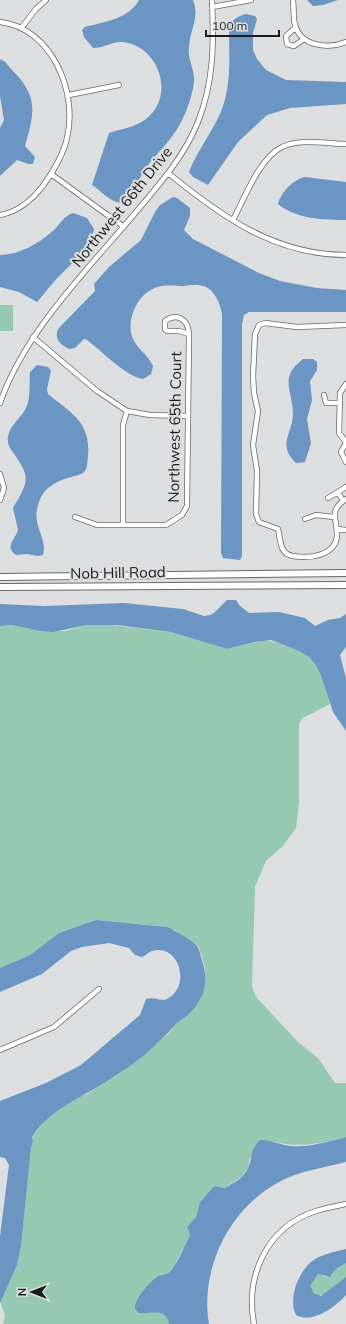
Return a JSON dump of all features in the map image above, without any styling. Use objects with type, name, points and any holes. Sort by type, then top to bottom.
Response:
[{"type":"main road","name":"Nob Hill Road","points":[[0,577],[346,573]]},
{"type":"main road","name":"Nob Hill Road","points":[[0,587],[346,585]]},
{"type":"street","points":[[22,27],[36,9],[46,0]]},
{"type":"street","name":"Northwest 66th Drive","points":[[0,403],[8,381],[33,337],[168,173],[189,139],[204,104],[213,63],[214,41],[212,7],[210,0]]},
{"type":"street","points":[[212,7],[251,0]]},
{"type":"street","points":[[293,0],[296,27],[304,39],[316,45],[324,46],[338,46],[346,42]]},
{"type":"street","points":[[0,22],[11,23],[22,27],[43,45],[54,59],[69,95],[70,124],[61,157],[52,174],[36,195],[25,204],[14,211],[0,216]]},
{"type":"street","points":[[296,27],[286,36],[287,44],[294,46],[304,39]]},
{"type":"street","points":[[69,95],[119,85]]},
{"type":"street","points":[[233,220],[266,160],[282,147],[299,143],[346,144]]},
{"type":"street","points":[[168,173],[202,201],[264,237],[286,247],[316,254],[346,255]]},
{"type":"street","points":[[52,174],[124,227]]},
{"type":"street","name":"Northwest 65th Court","points":[[123,525],[166,525],[178,519],[187,506],[189,334],[189,326],[183,319],[177,318],[165,321],[165,329],[167,331],[179,331],[189,334]]},
{"type":"street","points":[[338,492],[344,500],[336,510],[334,517],[337,529],[336,542],[333,548],[318,556],[299,557],[285,553],[281,549],[278,529],[265,526],[257,519],[257,471],[253,445],[258,411],[254,393],[253,376],[255,334],[259,325],[265,323],[297,327],[346,325]]},
{"type":"street","points":[[33,337],[97,391],[127,411],[150,415],[188,416]]},
{"type":"street","points":[[346,384],[340,393],[339,433],[346,443],[341,452],[346,462]]},
{"type":"street","points":[[324,395],[326,403],[340,403]]},
{"type":"street","points":[[75,516],[91,524],[123,525],[124,425],[127,411]]},
{"type":"street","points":[[0,474],[4,488],[0,500]]},
{"type":"street","points":[[328,498],[346,487]]},
{"type":"street","points":[[305,519],[316,515],[334,517]]},
{"type":"street","points":[[337,529],[346,530]]},
{"type":"street","points":[[0,1050],[54,1027],[99,989]]},
{"type":"street","points":[[254,1324],[251,1299],[252,1284],[259,1263],[269,1245],[279,1234],[303,1216],[316,1211],[346,1204]]},
{"type":"green space","points":[[0,305],[13,305],[13,331],[0,331]]},
{"type":"green space","points":[[103,624],[171,632],[227,649],[265,640],[299,651],[309,657],[320,673],[330,704],[303,718],[299,724],[299,803],[296,828],[282,847],[266,861],[255,887],[252,987],[256,997],[298,1042],[318,1058],[335,1083],[346,1083],[346,1137],[298,1145],[268,1140],[250,1158],[248,1168],[241,1177],[224,1188],[214,1186],[200,1202],[196,1217],[187,1227],[190,1235],[173,1268],[166,1275],[143,1291],[156,1312],[165,1315],[169,1324],[3,1324],[5,1316],[0,1301],[17,1265],[21,1247],[33,1141],[32,1137],[48,1117],[73,1099],[87,1094],[122,1072],[168,1034],[177,1023],[190,1013],[205,968],[199,947],[175,930],[159,926],[96,920],[59,933],[30,955],[0,968],[0,626],[12,625],[29,629],[65,631],[87,625]]},
{"type":"green space","points":[[346,1263],[346,1277],[323,1295],[318,1295],[310,1289],[310,1284],[318,1274],[326,1277],[332,1275],[336,1269]]},
{"type":"water","points":[[139,0],[193,0],[195,7],[195,18],[189,51],[194,82],[189,103],[177,130],[147,166],[129,198],[125,201],[118,202],[110,199],[92,185],[109,133],[138,124],[146,119],[155,109],[160,98],[161,86],[159,73],[154,62],[146,52],[136,46],[119,42],[93,48],[84,37],[82,30],[85,27],[123,16],[135,6]]},
{"type":"water","points":[[307,0],[338,0],[323,5],[313,6]]},
{"type":"water","points":[[246,14],[255,16],[257,19],[253,33],[253,50],[257,59],[266,70],[286,80],[346,82],[346,104],[290,108],[267,115],[238,142],[208,185],[193,177],[189,172],[220,114],[224,103],[229,72],[230,26],[235,19]]},
{"type":"water","points":[[0,59],[5,62],[21,80],[31,98],[31,124],[25,146],[35,157],[33,164],[28,164],[17,160],[0,176],[0,128],[4,120],[0,96]]},
{"type":"water","points":[[305,177],[346,182],[346,220],[310,218],[293,213],[278,204],[282,195],[292,183]]},
{"type":"water","points":[[173,197],[177,198],[190,208],[190,216],[184,230],[193,239],[259,273],[280,281],[317,288],[346,290],[346,312],[249,312],[244,315],[242,325],[242,556],[240,560],[223,558],[221,553],[222,315],[215,295],[206,287],[195,285],[162,286],[155,288],[142,297],[134,310],[131,333],[135,342],[153,366],[151,374],[143,379],[136,377],[121,368],[87,340],[84,339],[75,348],[70,349],[63,346],[57,338],[58,329],[95,291],[94,284],[109,267],[141,240],[160,205]]},
{"type":"water","points":[[73,213],[87,218],[94,229],[92,237],[83,252],[37,302],[19,292],[0,287],[0,255],[15,253],[42,240],[54,230],[62,220]]},
{"type":"water","points":[[303,359],[313,359],[317,362],[317,370],[310,381],[312,400],[307,419],[311,443],[305,462],[296,463],[290,457],[286,445],[293,415],[289,378],[295,366]]},
{"type":"water","points":[[37,365],[48,367],[51,371],[47,389],[48,394],[72,413],[83,426],[88,444],[88,456],[86,470],[83,473],[52,485],[41,497],[37,510],[37,517],[44,548],[43,555],[16,555],[11,549],[11,543],[18,530],[13,508],[25,485],[26,479],[22,467],[10,448],[8,439],[11,429],[28,404],[30,372]]},
{"type":"water","points":[[227,600],[236,600],[239,605],[249,613],[279,612],[305,618],[315,626],[328,620],[340,618],[346,614],[346,647],[340,655],[346,678],[346,731],[333,712],[320,673],[315,664],[309,657],[299,651],[271,640],[255,642],[227,649],[171,632],[117,625],[87,625],[53,632],[40,631],[12,625],[0,626],[0,604],[44,606],[124,603],[183,609],[204,616],[214,613]]},
{"type":"water","points":[[96,920],[167,927],[188,938],[195,944],[199,951],[205,975],[204,988],[199,1000],[190,1013],[176,1024],[152,1048],[116,1076],[56,1112],[39,1127],[32,1137],[33,1141],[21,1247],[17,1265],[0,1303],[0,1236],[9,1165],[5,1158],[0,1157],[0,1101],[46,1083],[81,1065],[140,1015],[146,999],[152,998],[165,1000],[175,993],[179,985],[179,967],[175,959],[169,953],[161,950],[152,951],[142,957],[135,955],[129,948],[109,943],[82,947],[71,951],[42,974],[0,992],[0,968],[30,955],[59,933]]},
{"type":"water","points":[[346,1137],[346,1162],[287,1178],[268,1189],[251,1203],[236,1219],[224,1238],[215,1259],[209,1280],[207,1302],[209,1324],[169,1324],[165,1315],[162,1313],[139,1313],[135,1309],[139,1296],[146,1287],[157,1277],[168,1273],[177,1261],[190,1235],[187,1227],[196,1217],[200,1202],[214,1186],[224,1188],[231,1185],[244,1175],[250,1164],[254,1148],[260,1140],[268,1140],[287,1145],[305,1146]]},
{"type":"water","points":[[346,1249],[346,1263],[336,1269],[330,1277],[318,1274],[310,1286],[314,1293],[321,1296],[346,1277],[346,1295],[330,1309],[316,1316],[303,1317],[296,1315],[293,1302],[294,1294],[298,1279],[306,1267],[319,1257]]}]
